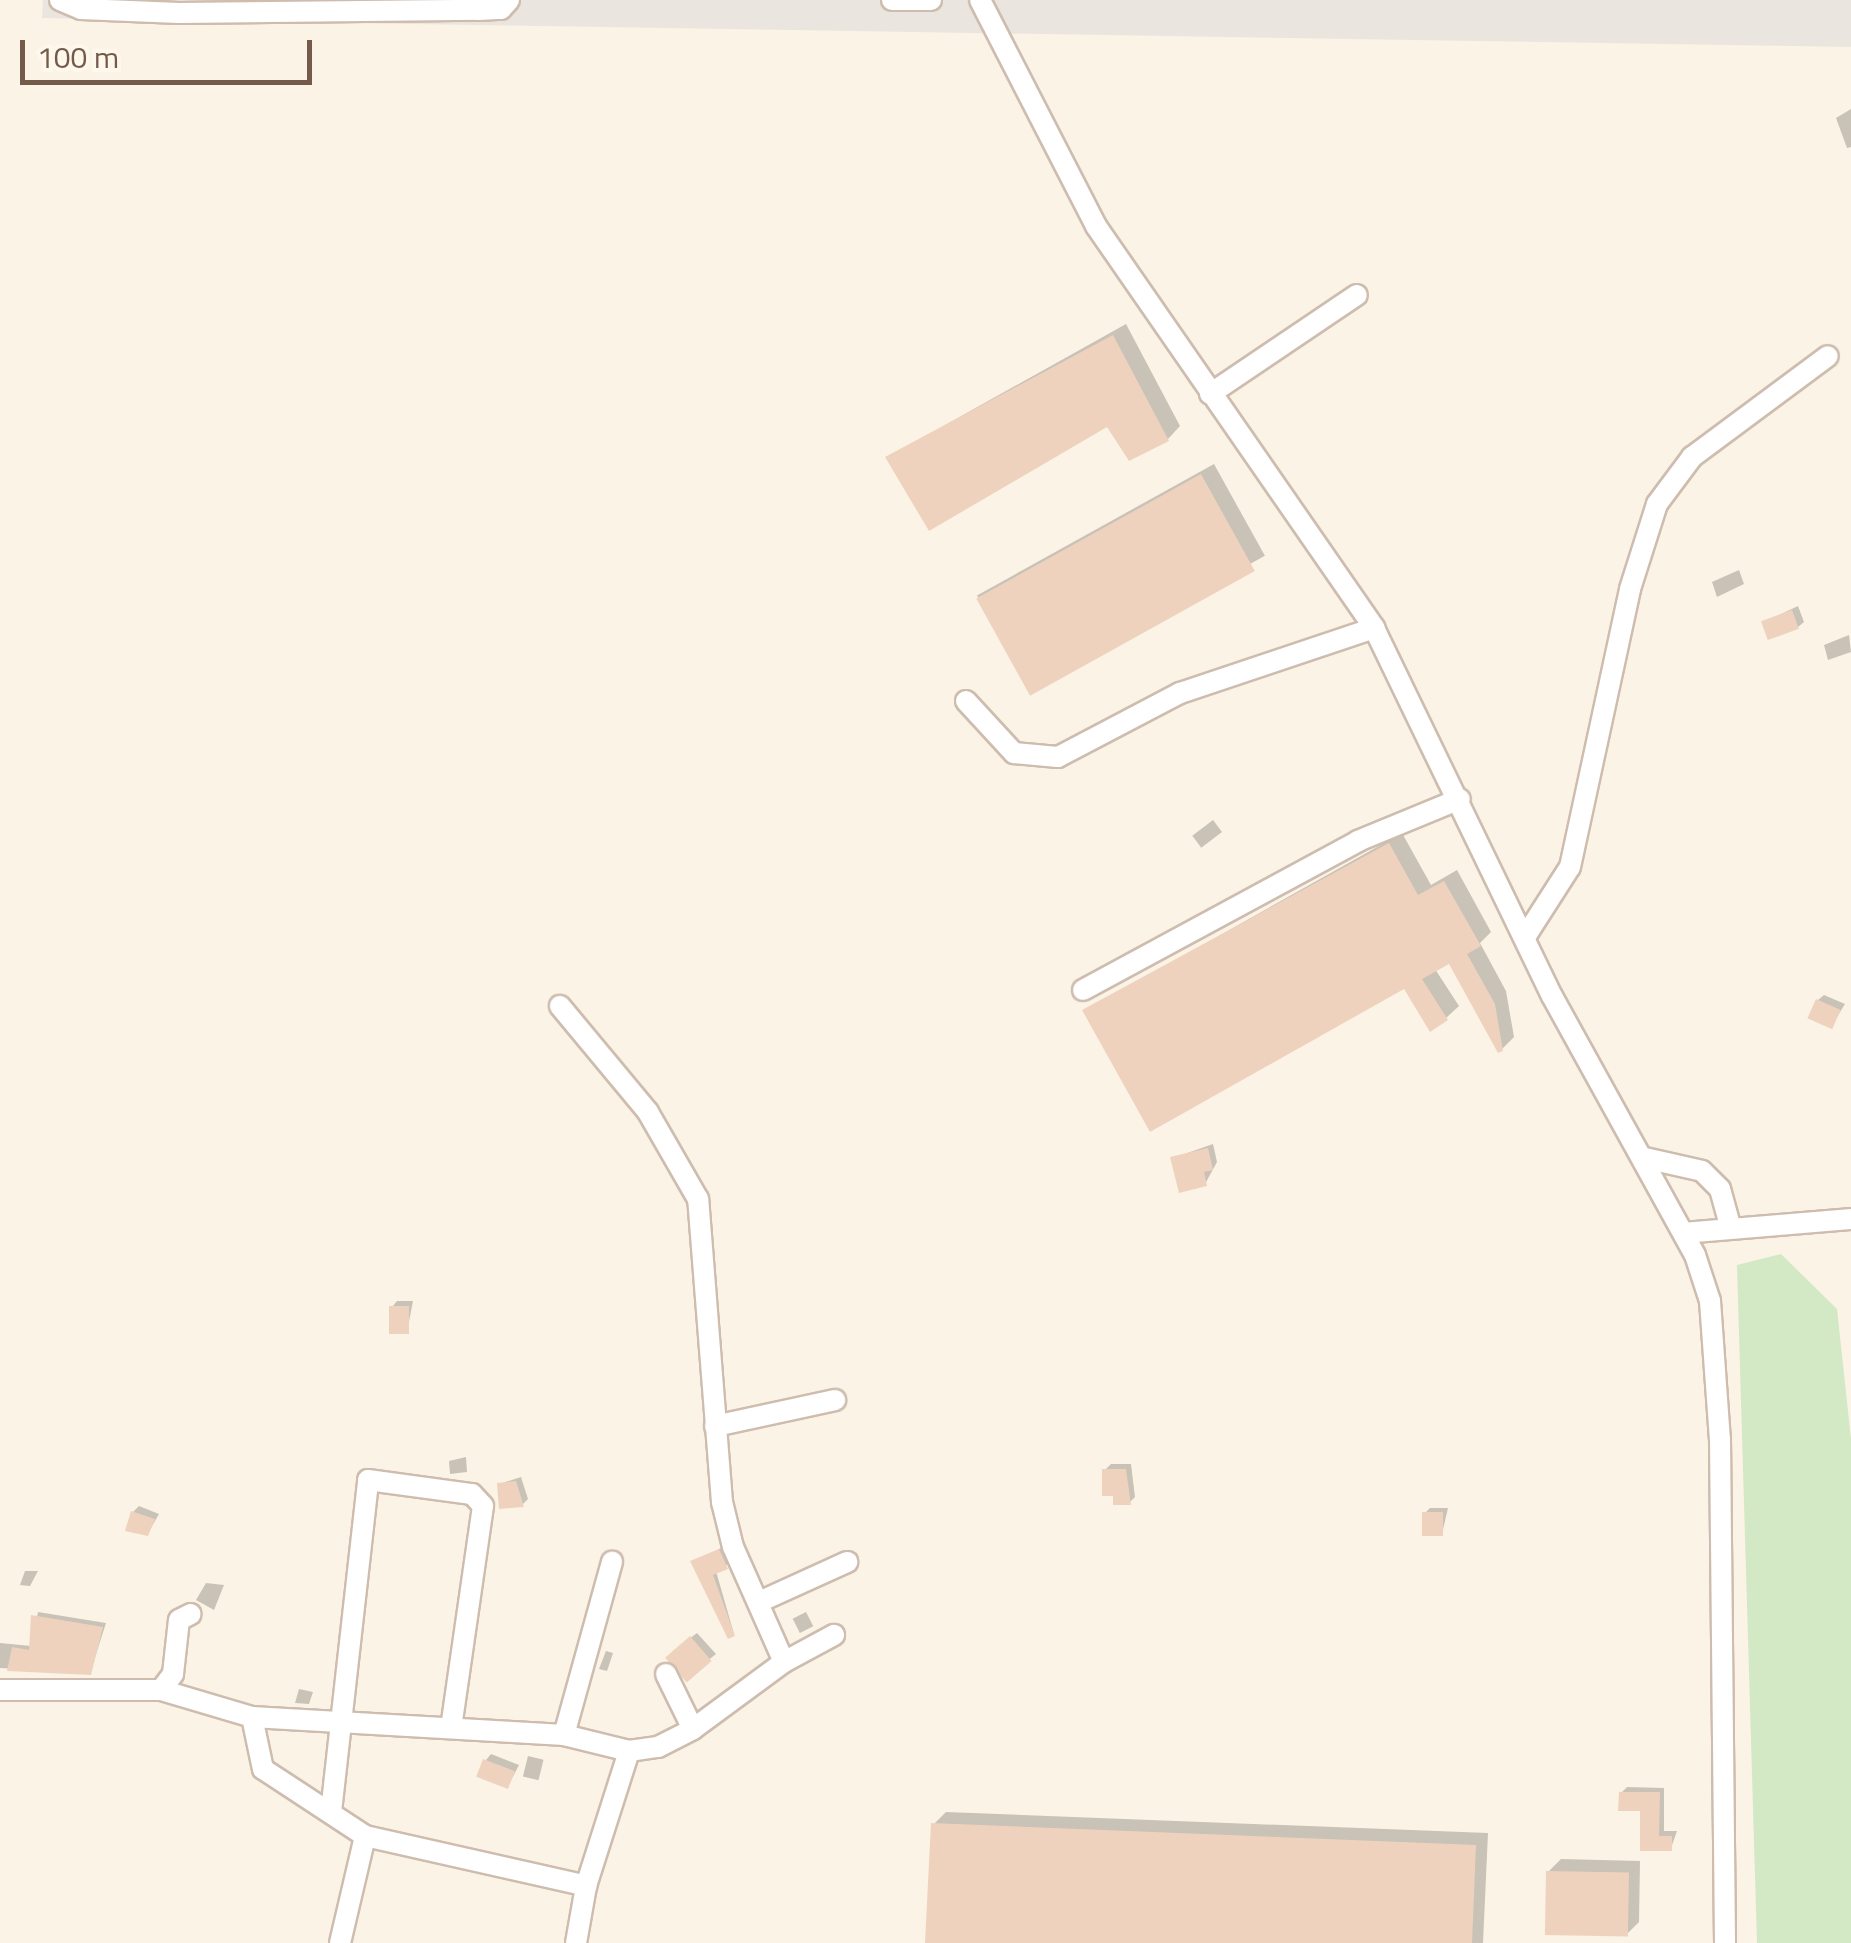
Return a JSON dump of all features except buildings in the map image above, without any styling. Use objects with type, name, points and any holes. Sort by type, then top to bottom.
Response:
[{"type":"street","points":[[60,0],[81,10],[179,12],[479,10],[500,9],[510,0]]},
{"type":"street","points":[[892,0],[931,0]]},
{"type":"street","points":[[980,0],[1096,226],[1374,628],[1525,937],[1684,1233],[1710,1301],[1714,1344],[1725,1943]]},
{"type":"street","points":[[1210,394],[1357,295]]},
{"type":"street","points":[[1525,937],[1570,867],[1630,589],[1657,504],[1692,458],[1828,356]]},
{"type":"street","points":[[966,702],[1014,753],[1058,757],[1180,693],[1374,628]]},
{"type":"street","points":[[1083,990],[1358,841],[1460,798]]},
{"type":"street","points":[[560,1006],[648,1112],[698,1199],[712,1314],[709,1380],[722,1502],[784,1662]]},
{"type":"street","points":[[1645,1158],[1702,1170],[1720,1189],[1732,1228]]},
{"type":"street","points":[[1684,1233],[1851,1219]]},
{"type":"street","points":[[715,1426],[835,1400]]},
{"type":"street","points":[[331,1812],[368,1480],[472,1494],[484,1506],[451,1728]]},
{"type":"street","points":[[564,1736],[612,1562]]},
{"type":"street","points":[[759,1602],[847,1562]]},
{"type":"street","points":[[161,1690],[173,1674],[180,1620],[190,1614]]},
{"type":"street","points":[[0,1690],[161,1690],[252,1718],[564,1736],[629,1751],[658,1746],[693,1729],[784,1662],[834,1635]]},
{"type":"street","points":[[666,1674],[693,1729]]},
{"type":"street","points":[[252,1718],[263,1768],[365,1836],[586,1886]]},
{"type":"street","points":[[576,1943],[586,1886],[629,1751]]},
{"type":"street","points":[[340,1943],[365,1836]]},
{"type":"shaded area","points":[[43,0],[1851,0],[1851,47],[42,18]]},
{"type":"green space","points":[[1781,1254],[1837,1309],[1851,1439],[1851,1943],[1757,1943],[1737,1265]]}]
